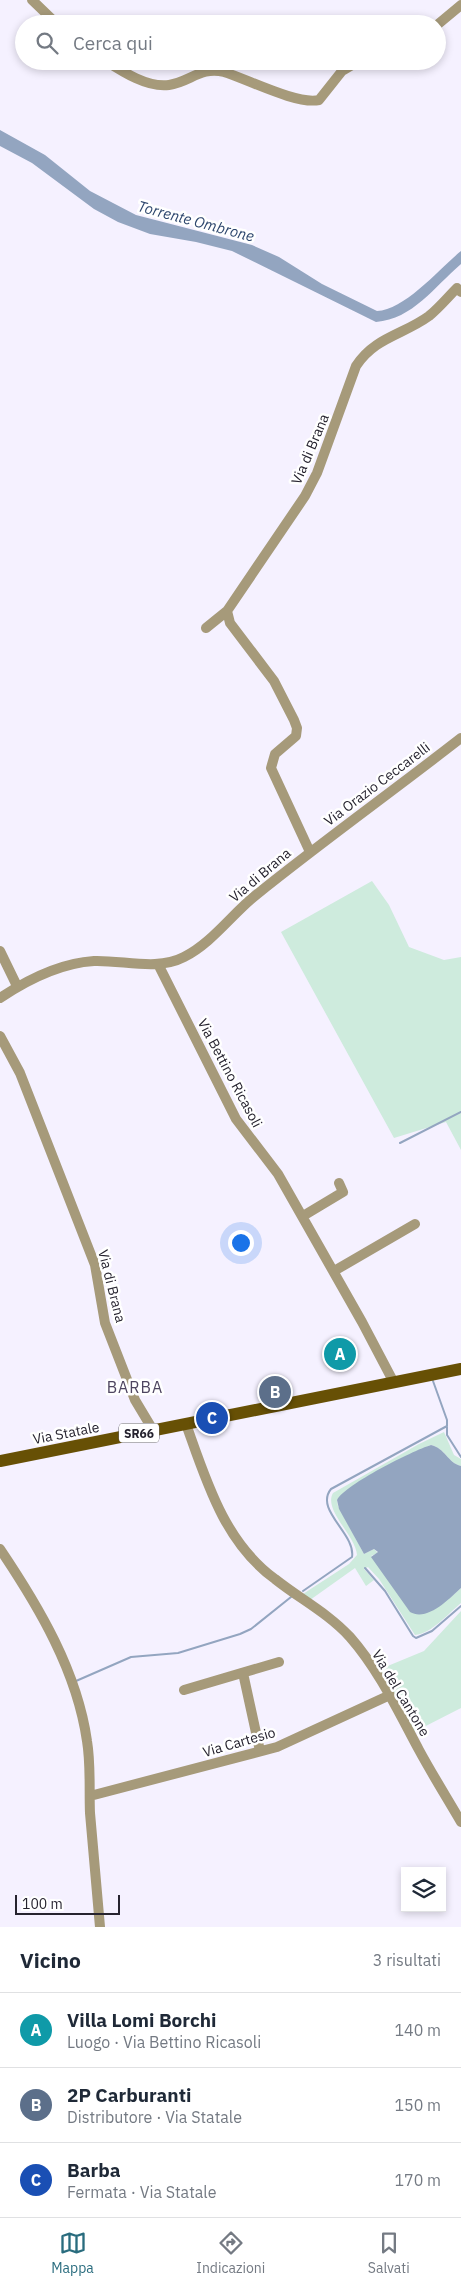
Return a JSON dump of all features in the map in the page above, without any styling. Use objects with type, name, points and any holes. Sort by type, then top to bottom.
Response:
[{"type":"main road","name":"Via Statale","points":[[0,1462],[461,1369]]},
{"type":"street","points":[[32,0],[48,15]]},
{"type":"street","points":[[446,17],[461,4]]},
{"type":"street","points":[[120,70],[156,84],[170,85],[203,71],[211,70],[299,98],[319,100],[345,70]]},
{"type":"street","name":"Via di Brana","points":[[206,628],[227,611],[294,513],[317,473],[356,366],[372,346],[431,315],[460,288]]},
{"type":"street","name":"Via di Brana","points":[[0,998],[17,986],[49,972],[92,961],[158,964],[182,958],[193,952],[250,900],[310,852],[271,768],[275,754],[296,736],[296,725],[268,671],[230,623],[227,611]]},
{"type":"street","name":"Via Orazio Ceccarelli","points":[[310,852],[461,738]]},
{"type":"street","points":[[0,951],[17,986]]},
{"type":"street","name":"Via Bettino Ricasoli","points":[[158,964],[236,1119],[278,1174],[303,1216],[362,1322],[392,1379],[392,1383]]},
{"type":"street","name":"Via di Brana","points":[[0,1036],[20,1074],[95,1265],[105,1323],[135,1400],[154,1430]]},
{"type":"street","points":[[303,1216],[343,1192],[339,1183]]},
{"type":"street","points":[[334,1271],[415,1224]]},
{"type":"street","name":"Via del Cantone","points":[[186,1424],[209,1487],[230,1530],[254,1561],[274,1579],[324,1612],[350,1637],[390,1695],[461,1822]]},
{"type":"street","points":[[0,1549],[40,1612],[74,1688],[87,1742],[100,1927]]},
{"type":"street","points":[[184,1690],[279,1662]]},
{"type":"street","points":[[243,1673],[260,1751]]},
{"type":"street","name":"Via Cartesio","points":[[90,1796],[277,1747],[390,1695]]},
{"type":"green space","points":[[372,881],[389,905],[409,947],[444,960],[461,957],[461,1150],[446,1122],[394,1138],[281,932]]},
{"type":"green space","points":[[444,1432],[454,1455],[461,1459],[461,1466],[453,1462],[440,1449],[431,1445],[357,1483],[337,1500],[338,1506],[364,1554],[374,1549],[378,1553],[371,1556],[450,1598],[461,1588],[461,1603],[433,1627],[421,1634],[415,1635],[379,1579],[368,1567],[364,1569],[374,1580],[366,1586],[355,1568],[310,1600],[303,1594],[349,1564],[357,1555],[351,1540],[332,1507],[333,1493],[419,1444]]},
{"type":"green space","points":[[461,1611],[461,1708],[414,1732],[378,1670],[424,1651]]},
{"type":"water","points":[[0,130],[45,155],[90,191],[136,215],[252,245],[279,257],[322,284],[377,311],[399,304],[422,287],[461,251],[461,264],[412,308],[389,320],[376,322],[232,251],[196,242],[150,234],[118,222],[94,209],[32,163],[0,146]]},
{"type":"water","points":[[431,1445],[440,1449],[453,1462],[461,1466],[461,1588],[437,1608],[430,1612],[417,1614],[410,1612],[371,1557],[378,1552],[374,1549],[364,1554],[339,1509],[337,1500],[343,1493],[366,1477],[395,1461]]},
{"type":"waterway","points":[[400,1143],[461,1112]]},
{"type":"waterway","points":[[303,1591],[352,1557],[352,1548],[331,1514],[328,1505],[327,1497],[331,1489],[447,1426],[447,1420],[433,1381]]},
{"type":"waterway","points":[[447,1427],[447,1435],[461,1457]]},
{"type":"waterway","points":[[365,1568],[385,1591],[416,1638],[432,1631],[461,1606]]},
{"type":"waterway","points":[[76,1681],[131,1657],[178,1653],[240,1634],[251,1629],[291,1597]]},
{"type":"place","name":"Villa Lomi Borchi","points":[[340,1354]]},
{"type":"place","name":"2P Carburanti","points":[[275,1392]]},
{"type":"place","name":"Barba","points":[[212,1418]]},
{"type":"district","name":"BARBA","points":[[135,1387]]},
{"type":"water label","name":"Torrente Ombrone","points":[[196,221]]}]
